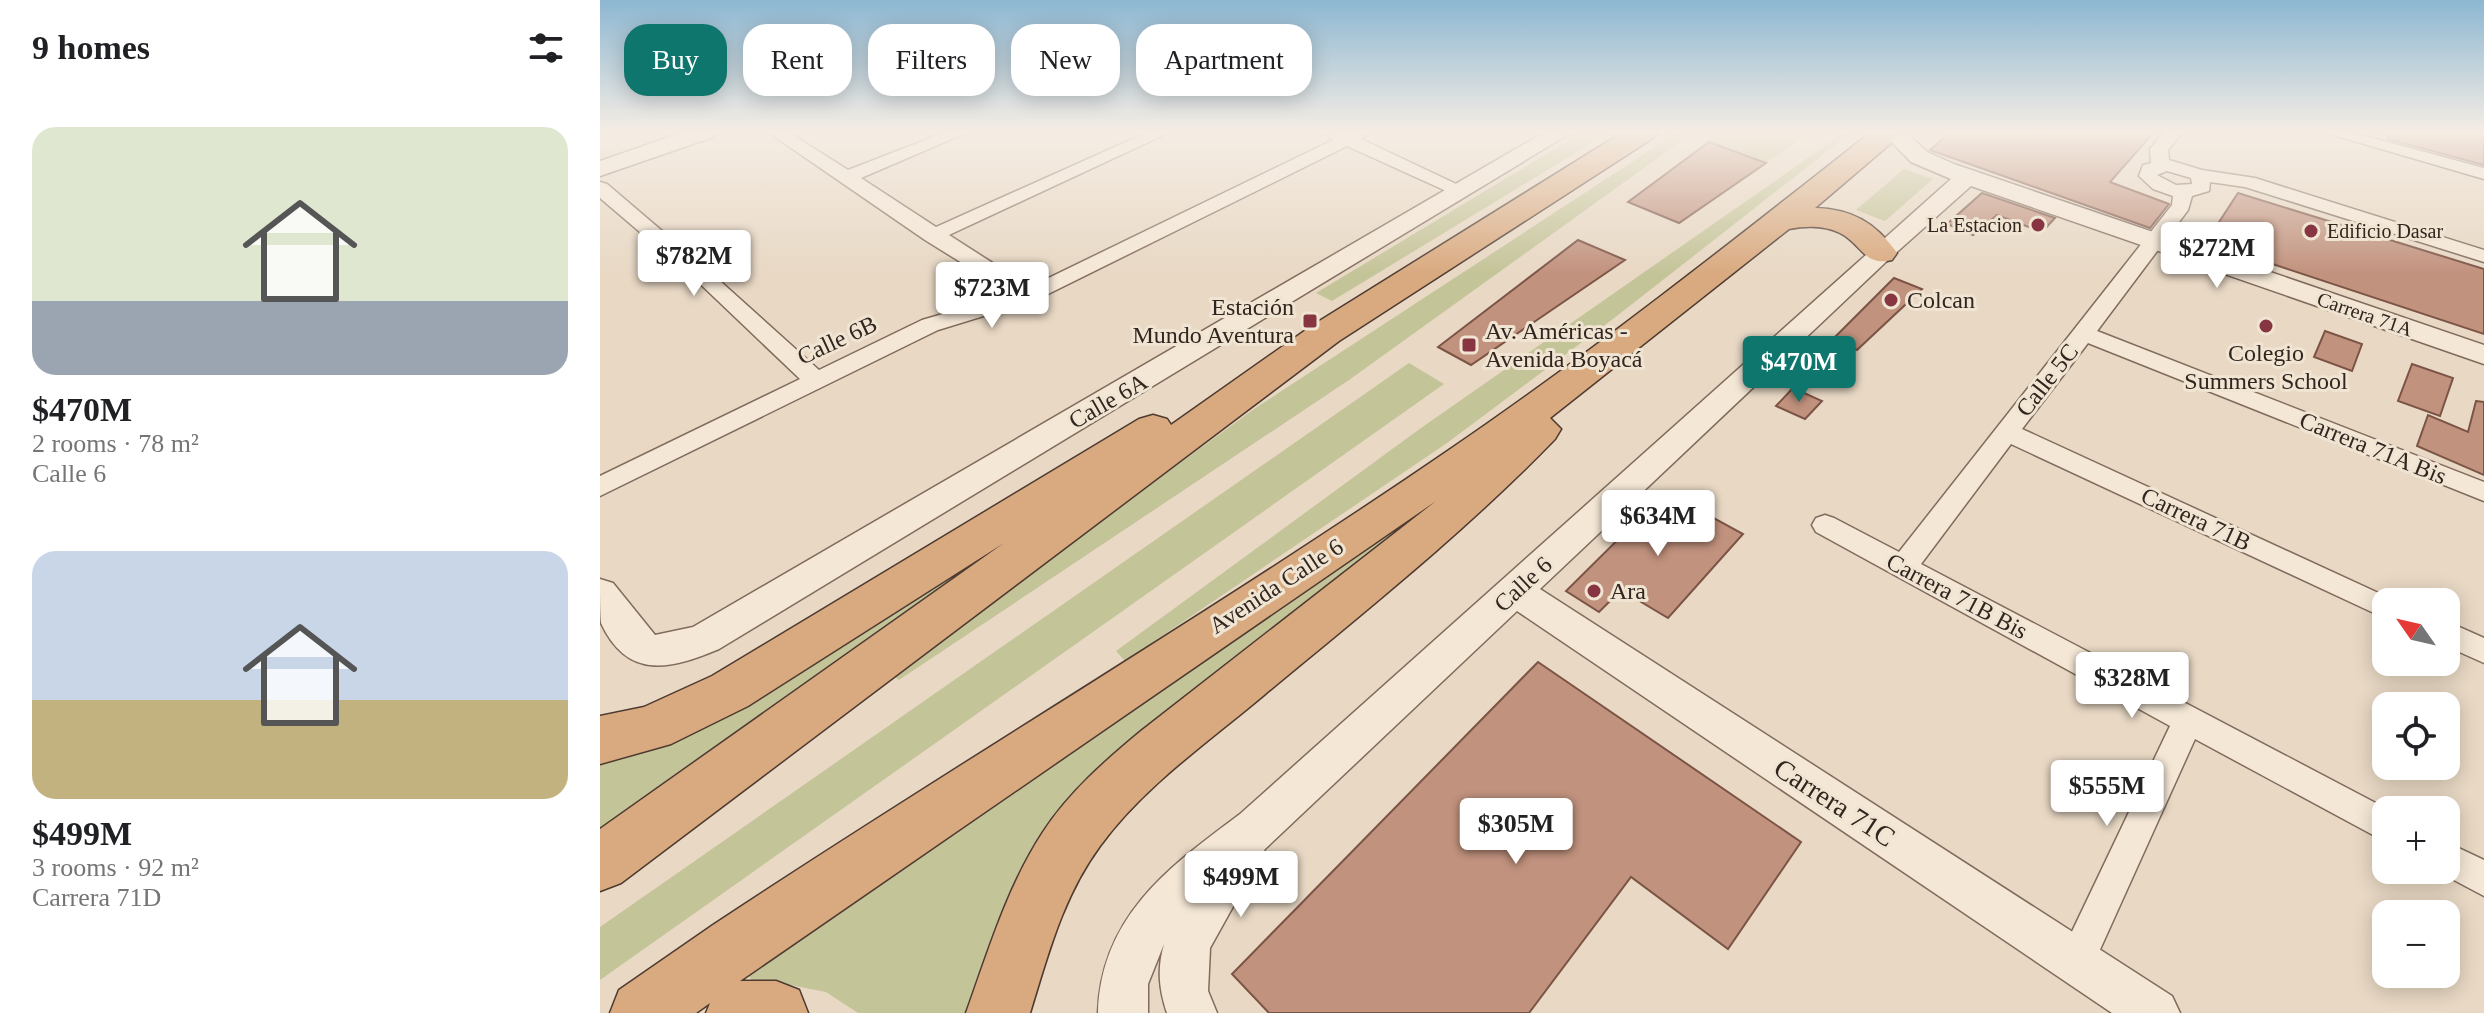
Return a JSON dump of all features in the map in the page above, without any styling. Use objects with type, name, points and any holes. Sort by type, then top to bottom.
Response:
[{"type":"highway","points":[[600,740],[652,728],[730,691],[1115,451],[1326,333],[1568,179]]},
{"type":"highway","name":"Avenida Calle 6","points":[[642,1013],[871,852],[1402,503],[1615,352],[1832,179]]},
{"type":"highway","points":[[1780,221],[1805,217],[1833,219],[1864,232],[1880,253]]},
{"type":"highway","points":[[600,863],[1326,333]]},
{"type":"highway","points":[[998,1013],[1050,876],[1065,849],[1105,800],[1211,708],[1487,484],[1615,352]]},
{"type":"highway","points":[[738,1013],[776,1013]]},
{"type":"street","points":[[851,179],[932,236],[1029,296]]},
{"type":"street","points":[[932,236],[1057,179]]},
{"type":"street","name":"Calle 6B","points":[[600,487],[814,379],[930,325],[1029,296],[1258,179]]},
{"type":"street","points":[[1438,179],[1462,191]]},
{"type":"street","name":"Calle 6A","points":[[600,593],[637,642],[648,651],[681,648],[706,638],[1482,179]]},
{"type":"street","name":"Calle 6","points":[[1256,829],[1880,253],[1964,179]]},
{"type":"street","name":"Carrera 71A","points":[[1974,179],[2484,355]]},
{"type":"street","points":[[2153,179],[2165,188],[2191,183],[2248,182],[2484,256]]},
{"type":"street","name":"Calle 5C","points":[[1903,567],[2181,206],[2191,183]]},
{"type":"street","points":[[600,188],[702,275],[814,379]]},
{"type":"street","name":"Carrera 71A Bis","points":[[2083,333],[2484,492]]},
{"type":"street","name":"Carrera 71B","points":[[2007,432],[2372,600]]},
{"type":"street","name":"Carrera 71B Bis","points":[[1825,525],[2372,818]]},
{"type":"street","name":"Carrera 71C","points":[[1515,591],[2155,1013]]},
{"type":"street","points":[[2460,640],[2484,651]]},
{"type":"street","points":[[2076,961],[2189,719]]},
{"type":"street","points":[[1123,1013],[1125,980],[1151,924],[1190,880],[1256,829]]},
{"type":"street","points":[[1192,1013],[1181,986],[1182,960],[1190,937],[1256,829]]},
{"type":"street","points":[[2460,866],[2484,879]]},
{"type":"green space","points":[[1505,179],[1532,179],[1332,301],[1316,293]]},
{"type":"green space","points":[[1606,179],[1628,179],[1349,380],[899,680],[891,674],[1254,409]]},
{"type":"green space","points":[[1777,179],[1792,179],[1613,319],[1447,443],[1125,661],[1116,651],[1421,428]]},
{"type":"green space","points":[[1892,179],[1933,179],[1885,221],[1856,210]]},
{"type":"green space","points":[[1409,363],[1444,384],[600,980],[600,927]]},
{"type":"green space","points":[[1100,475],[600,838],[600,755]]},
{"type":"green space","points":[[1392,530],[1403,538],[1020,879],[983,964],[969,1013],[858,1013],[826,992],[785,984],[758,989],[745,971]]},
{"type":"building","points":[[1659,179],[1742,179],[1679,223],[1628,202]]},
{"type":"building","points":[[2013,179],[2112,179],[2110,182],[2169,204],[2150,228]]},
{"type":"building","points":[[1982,193],[2055,218],[2042,232],[1997,215],[1973,235],[1947,224]]},
{"type":"building","points":[[2238,193],[2484,269],[2484,334],[2206,242]]},
{"type":"building","points":[[1578,240],[1625,260],[1471,365],[1438,347]]},
{"type":"building","points":[[1894,278],[1922,289],[1857,350],[1833,339]]},
{"type":"building","points":[[2325,331],[2362,344],[2352,371],[2314,357]]},
{"type":"building","points":[[2412,364],[2453,378],[2440,416],[2398,401]]},
{"type":"building","points":[[1793,388],[1822,401],[1805,419],[1776,406]]},
{"type":"building","points":[[2476,401],[2484,402],[2484,475],[2417,446],[2428,415],[2468,432]]},
{"type":"building","points":[[1666,492],[1743,534],[1668,618],[1621,590],[1599,612],[1566,591]]},
{"type":"building","points":[[1538,662],[1801,842],[1728,949],[1631,877],[1529,1013],[1269,1013],[1232,974]]},
{"type":"place","name":"La Estacion","points":[[2038,225]]},
{"type":"place","name":"Edificio Dasar","points":[[2311,231]]},
{"type":"place","name":"Colcan","points":[[1891,300]]},
{"type":"place","name":"Estación Mundo Aventura","points":[[1310,321]]},
{"type":"place","name":"Colegio Summers School","points":[[2266,326]]},
{"type":"place","name":"Av. Américas - Avenida Boyacá","points":[[1469,345]]},
{"type":"place","name":"Ara","points":[[1594,591]]}]
